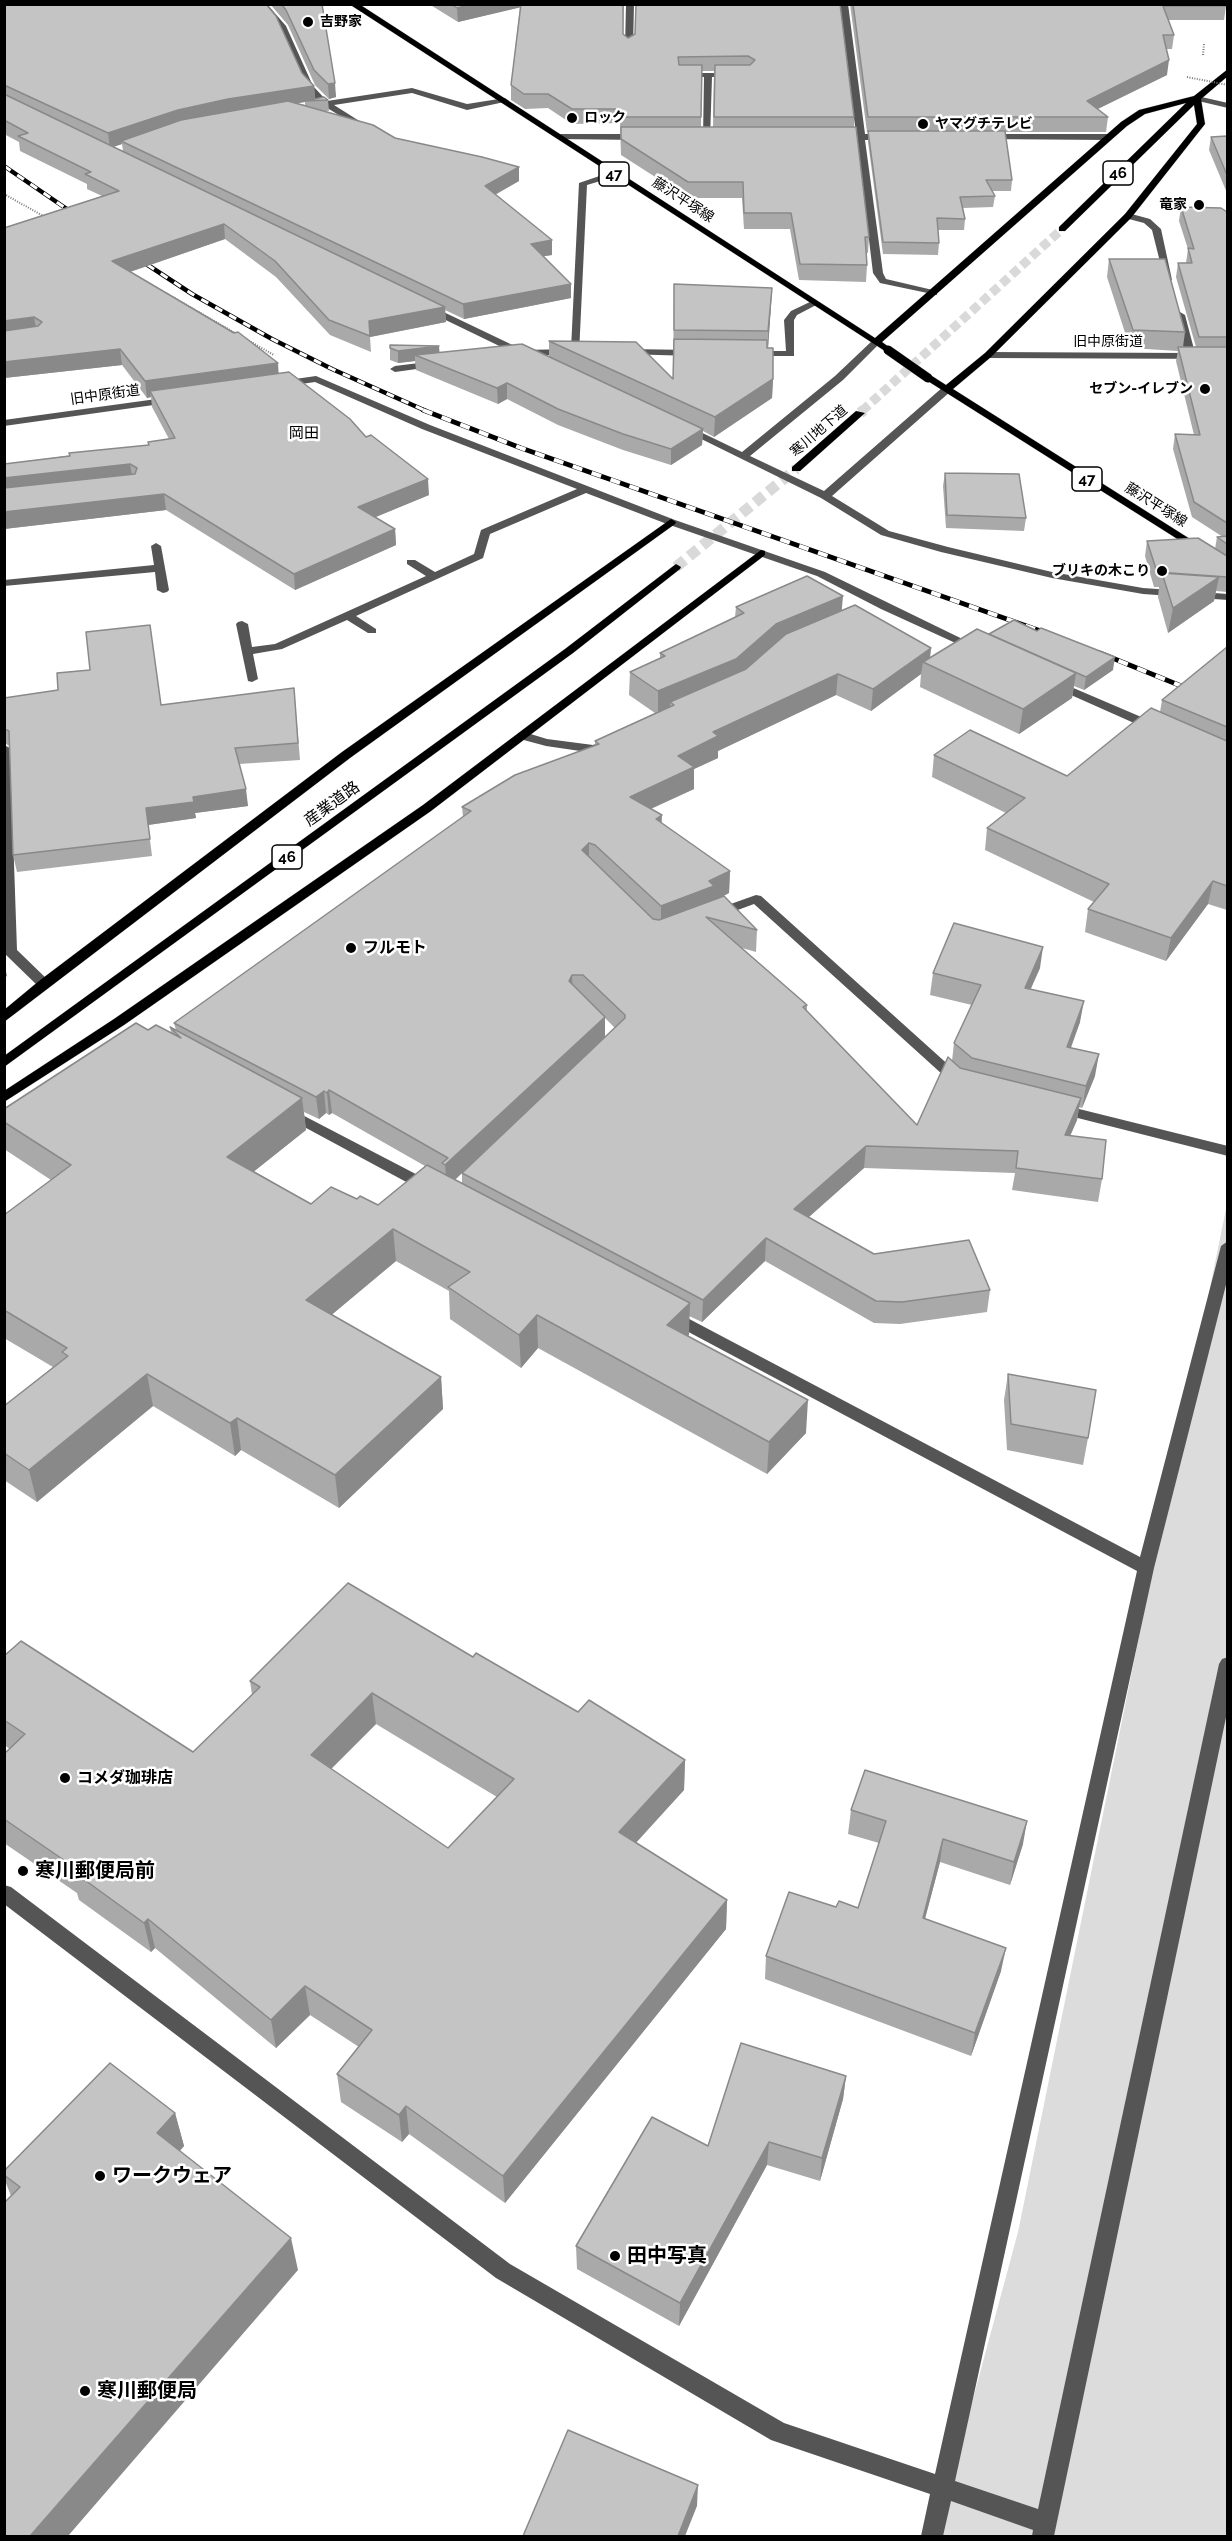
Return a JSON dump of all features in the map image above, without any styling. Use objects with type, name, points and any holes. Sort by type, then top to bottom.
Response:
[{"type":"main road","name":"藤沢平塚線","points":[[353,4],[876,342]]},
{"type":"main road","name":"46","points":[[1062,228],[1174,118],[1227,71]]},
{"type":"main road","points":[[876,342],[1109,137],[1142,112],[1197,98],[1201,124],[1128,216],[988,355],[947,389]]},
{"type":"main road","name":"47","points":[[876,342],[947,389]]},
{"type":"main road","name":"藤沢平塚線","points":[[947,389],[1227,568]]},
{"type":"main road","name":"寒川地下道","points":[[796,469],[860,413]]},
{"type":"main road","points":[[4,1018],[44,984],[346,754],[671,522]]},
{"type":"main road","points":[[4,1098],[124,1025],[427,808],[761,553]]},
{"type":"main road","name":"産業道路","points":[[4,1064],[559,658],[676,567]]},
{"type":"street","points":[[262,4],[283,28],[309,87],[325,103],[380,136]]},
{"type":"street","points":[[629,48],[630,4]]},
{"type":"street","points":[[844,4],[878,273],[884,281],[934,293]]},
{"type":"street","points":[[682,75],[748,75]]},
{"type":"street","points":[[707,137],[708,75]]},
{"type":"street","points":[[304,107],[412,90],[467,107],[505,101]]},
{"type":"street","points":[[1197,98],[1227,106]]},
{"type":"street","points":[[561,137],[651,137]]},
{"type":"street","points":[[696,137],[719,137]]},
{"type":"street","points":[[825,137],[896,137]]},
{"type":"street","points":[[979,137],[1109,137]]},
{"type":"street","points":[[576,352],[583,183],[614,174]]},
{"type":"street","points":[[1128,216],[1147,221],[1155,229],[1172,286]]},
{"type":"street","points":[[416,303],[542,363]]},
{"type":"street","points":[[743,354],[791,354],[789,320],[794,313],[815,303]]},
{"type":"street","points":[[1178,309],[1191,356]]},
{"type":"street","points":[[743,456],[839,378],[876,342]]},
{"type":"street","points":[[497,357],[521,353],[588,352]]},
{"type":"street","points":[[612,352],[707,353]]},
{"type":"street","name":"旧中原街道","points":[[988,355],[1227,356]]},
{"type":"street","points":[[395,369],[441,364]]},
{"type":"street","points":[[270,386],[316,380],[426,427],[671,522],[821,574],[880,609],[989,655]]},
{"type":"street","points":[[825,496],[947,389]]},
{"type":"street","name":"旧中原街道","points":[[4,423],[177,399]]},
{"type":"street","points":[[680,426],[825,496],[885,532],[945,550],[1052,575],[1143,591],[1227,597]]},
{"type":"street","points":[[247,651],[278,647],[478,556],[485,532],[586,489]]},
{"type":"street","points":[[156,546],[162,590]]},
{"type":"street","points":[[411,562],[434,576]]},
{"type":"street","points":[[4,583],[159,568]]},
{"type":"street","points":[[348,616],[372,631]]},
{"type":"street","points":[[243,624],[252,679]]},
{"type":"street","points":[[1042,679],[1173,735]]},
{"type":"street","points":[[524,736],[546,742],[594,749],[615,740]]},
{"type":"street","points":[[4,747],[10,951],[44,984]]},
{"type":"street","points":[[702,919],[756,898],[963,1085],[974,1088]]},
{"type":"street","points":[[273,1105],[438,1192]]},
{"type":"street","points":[[1043,1105],[1227,1151]]},
{"type":"street","points":[[932,2536],[1146,1568],[1227,1246]]},
{"type":"street","points":[[655,1308],[1146,1568]]},
{"type":"street","points":[[4,1893],[503,2271],[778,2432],[943,2488],[1045,2530],[1227,1664]]},
{"type":"path","points":[[1187,77],[1227,85]]},
{"type":"path","points":[[4,194],[50,221]]},
{"type":"path","points":[[161,290],[316,380]]},
{"type":"shaded area","points":[[1227,1204],[1227,2536],[936,2536],[1018,2232]]},
{"type":"building","points":[[4,4],[266,4],[276,16],[302,73],[314,86],[228,99],[178,110],[108,133],[4,85]]},
{"type":"building","points":[[281,4],[322,4],[335,83],[328,84],[314,70]]},
{"type":"building","points":[[451,4],[472,4],[457,8]]},
{"type":"building","points":[[521,4],[623,4],[623,34],[628,38],[635,34],[636,4],[840,4],[854,117],[714,117],[715,65],[750,65],[755,60],[748,56],[678,57],[679,65],[702,65],[701,117],[620,117],[620,109],[572,109],[548,94],[524,94],[511,85]]},
{"type":"building","points":[[853,4],[1225,4],[1226,6],[1163,6],[1174,35],[1163,35],[1169,60],[1087,101],[1108,117],[868,117]]},
{"type":"building","points":[[4,94],[445,307],[369,321],[370,336],[329,320],[275,261],[224,224],[112,261],[234,333],[238,332],[278,363],[145,381],[120,349],[4,362],[4,331],[38,326],[42,322],[34,317],[4,321],[4,228],[119,191],[85,174],[91,172],[18,136],[28,133],[4,120]]},
{"type":"building","points":[[324,97],[328,100],[305,101]]},
{"type":"building","points":[[288,101],[373,125],[395,138],[519,167],[485,186],[552,240],[531,244],[571,284],[463,304],[121,141],[181,120]]},
{"type":"building","points":[[621,127],[856,127],[869,237],[865,237],[867,265],[800,264],[791,213],[744,213],[743,182],[688,182],[621,139]]},
{"type":"building","points":[[868,131],[1005,131],[1012,180],[986,180],[995,196],[960,197],[965,219],[937,218],[939,243],[883,242]]},
{"type":"building","points":[[1227,136],[1227,175],[1211,137]]},
{"type":"building","points":[[1181,207],[1221,208],[1227,212],[1227,337],[1199,337],[1178,263],[1192,263],[1188,248],[1194,249]]},
{"type":"building","points":[[1109,259],[1165,259],[1185,332],[1133,330]]},
{"type":"building","points":[[674,284],[772,288],[768,331],[674,330]]},
{"type":"building","points":[[674,339],[767,340],[767,348],[773,348],[773,379],[715,417],[549,341],[636,342],[673,379]]},
{"type":"building","points":[[522,344],[703,429],[671,449],[623,434],[558,409],[507,383],[497,388],[415,355]]},
{"type":"building","points":[[390,345],[439,346],[398,351],[390,348]]},
{"type":"building","points":[[1178,347],[1227,347],[1227,523],[1194,502],[1175,434],[1200,435]]},
{"type":"building","points":[[289,372],[350,419],[366,437],[371,435],[428,479],[358,507],[395,529],[294,574],[164,494],[4,512],[4,488],[135,474],[137,468],[130,464],[4,478],[4,464],[70,456],[69,453],[149,445],[148,442],[175,438],[150,391]]},
{"type":"building","points":[[945,473],[1019,474],[1026,518],[947,515]]},
{"type":"building","points":[[1227,536],[1227,544],[1217,537]]},
{"type":"building","points":[[1198,538],[1227,556],[1227,577],[1157,572],[1147,541]]},
{"type":"building","points":[[1162,573],[1219,577],[1173,608]]},
{"type":"building","points":[[807,576],[843,596],[776,624],[736,659],[658,691],[630,672],[665,656],[660,653],[744,613],[736,607]]},
{"type":"building","points":[[855,605],[931,648],[873,689],[838,674],[713,732],[718,736],[678,756],[694,767],[630,797],[662,815],[656,819],[730,871],[709,881],[714,886],[661,906],[595,845],[589,843],[582,850],[653,919],[659,920],[724,896],[757,930],[706,917],[807,1005],[803,1007],[917,1125],[948,1057],[960,1068],[1081,1098],[1065,1135],[1106,1140],[1102,1179],[1016,1168],[1018,1151],[866,1146],[794,1209],[874,1254],[969,1240],[990,1290],[902,1302],[876,1301],[766,1238],[703,1300],[462,1173],[625,1018],[625,1015],[583,975],[572,975],[569,981],[605,1017],[445,1165],[442,1163],[448,1158],[329,1090],[316,1097],[174,1023],[471,811],[462,807],[515,775],[599,744],[595,741],[674,705],[670,702],[746,669],[786,634]]},
{"type":"building","points":[[1014,620],[1037,631],[1041,628],[1115,657],[1086,677],[989,634]]},
{"type":"building","points":[[150,625],[161,705],[294,688],[298,743],[235,748],[246,789],[193,797],[194,802],[146,808],[150,839],[13,855],[9,731],[4,729],[4,698],[58,690],[57,673],[90,670],[86,632]]},
{"type":"building","points":[[977,629],[1076,673],[1023,709],[923,662]]},
{"type":"building","points":[[1227,647],[1227,727],[1162,700]]},
{"type":"building","points":[[1151,708],[1227,741],[1227,886],[1213,881],[1171,938],[1088,909],[1109,884],[987,828],[1025,798],[934,755],[970,730],[1067,776]]},
{"type":"building","points":[[954,923],[1043,947],[1025,988],[1084,1001],[1067,1047],[1099,1054],[1086,1086],[972,1058],[954,1043],[981,985],[933,973]]},
{"type":"building","points":[[136,1023],[148,1030],[156,1025],[181,1038],[170,1027],[302,1098],[227,1157],[311,1204],[331,1187],[357,1199],[360,1196],[378,1205],[427,1165],[690,1303],[667,1325],[808,1400],[769,1442],[537,1315],[519,1335],[448,1287],[470,1272],[393,1229],[306,1300],[441,1377],[335,1475],[237,1418],[230,1423],[147,1374],[29,1470],[4,1453],[4,1406],[68,1356],[62,1352],[67,1348],[4,1310],[4,1215],[71,1165],[4,1122],[4,1109]]},
{"type":"building","points":[[1008,1374],[1096,1390],[1088,1438],[1011,1424]]},
{"type":"building","points":[[348,1583],[473,1657],[476,1653],[578,1712],[589,1700],[685,1760],[619,1832],[727,1900],[503,2176],[406,2106],[399,2115],[337,2074],[372,2030],[305,1986],[271,2020],[148,1919],[144,1923],[71,1870],[74,1867],[4,1819],[4,1754],[25,1734],[4,1720],[4,1656],[21,1641],[193,1752],[260,1687],[250,1681]],"holes":[[[372,1693],[514,1779],[448,1848],[311,1755]]]},
{"type":"building","points":[[865,1770],[1027,1821],[1014,1862],[943,1839],[923,1918],[1006,1948],[975,2033],[766,1956],[789,1892],[836,1907],[839,1901],[858,1908],[886,1821],[851,1810]]},
{"type":"building","points":[[741,2043],[846,2076],[822,2158],[769,2142],[680,2303],[576,2246],[652,2117],[708,2146]]},
{"type":"building","points":[[110,2063],[175,2113],[157,2133],[291,2238],[30,2536],[4,2536],[4,2203],[20,2187],[4,2175],[4,2171]]},
{"type":"building","points":[[568,2430],[698,2485],[678,2536],[523,2536]]},
{"type":"tunnel","points":[[862,411],[1062,229]]},
{"type":"tunnel","points":[[860,413],[864,410]]},
{"type":"tunnel","points":[[676,567],[796,469]]},
{"type":"railway","points":[[4,166],[80,218]]},
{"type":"railway","points":[[134,256],[192,294],[272,339],[426,411]]},
{"type":"railway","points":[[423,410],[521,448],[1055,636]]},
{"type":"railway","points":[[1100,653],[1228,705]]},
{"type":"place","name":"吉野家","points":[[308,22]]},
{"type":"place","name":"ロック","points":[[572,118]]},
{"type":"place","name":"ヤマグチテレビ","points":[[923,124]]},
{"type":"place","name":"竜家","points":[[1199,205]]},
{"type":"place","name":"セブン-イレブン","points":[[1205,389]]},
{"type":"place","name":"ブリキの木こり","points":[[1162,571]]},
{"type":"place","name":"フルモト","points":[[351,948]]},
{"type":"place","name":"コメダ珈琲店","points":[[65,1778]]},
{"type":"place","name":"寒川郵便局前","points":[[23,1871]]},
{"type":"place","name":"ワークウェア","points":[[100,2176]]},
{"type":"place","name":"田中写真","points":[[615,2256]]},
{"type":"place","name":"寒川郵便局","points":[[85,2391]]},
{"type":"district","name":"岡田","points":[[304,433]]}]
